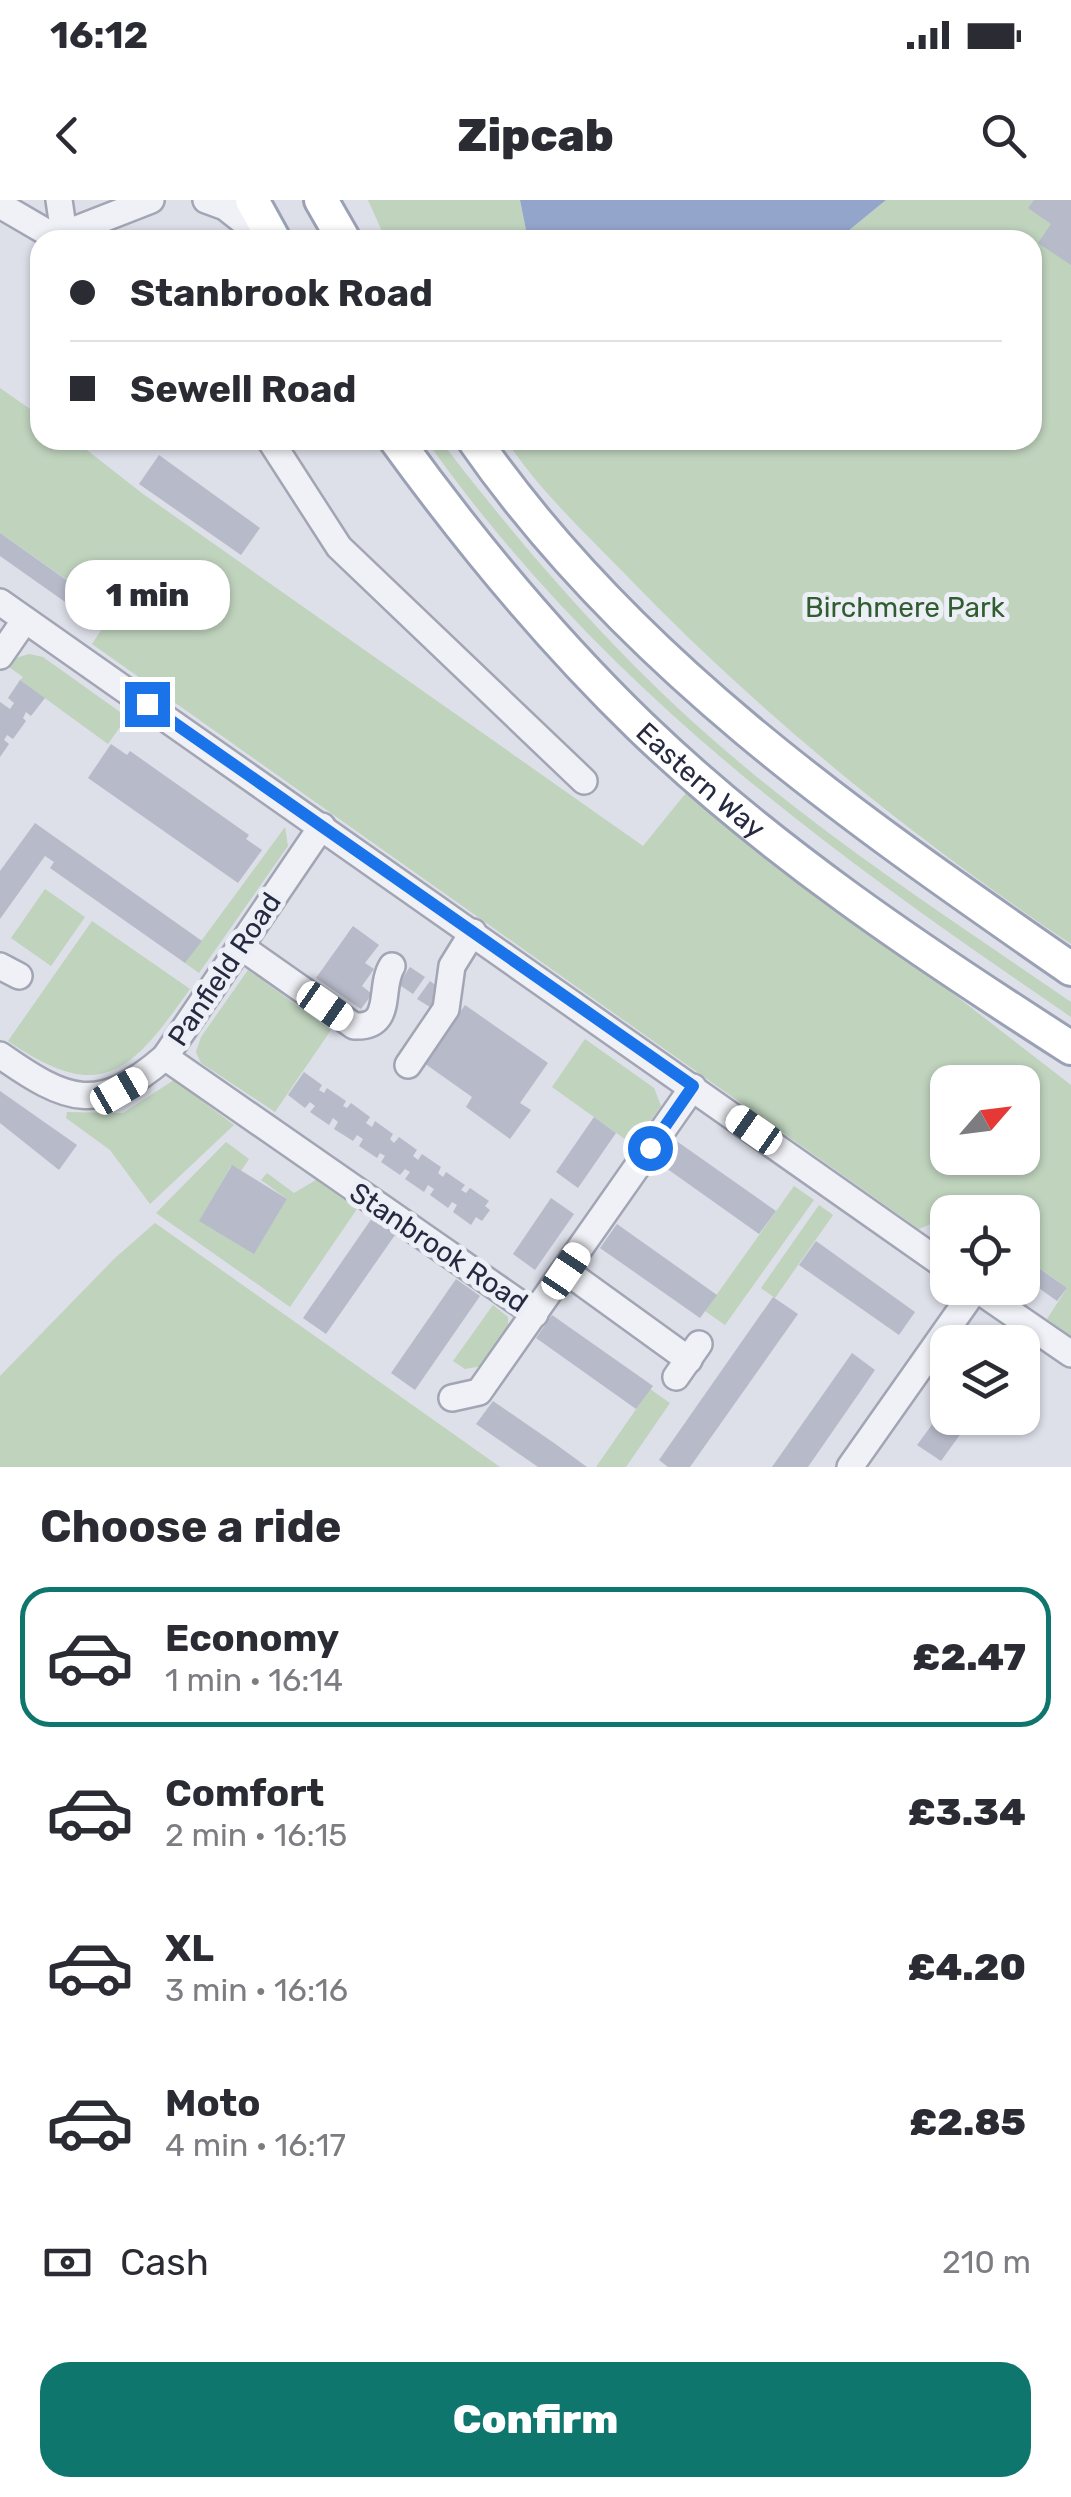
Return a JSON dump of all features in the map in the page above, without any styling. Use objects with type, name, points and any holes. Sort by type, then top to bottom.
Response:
[{"type":"main road","points":[[252,200],[266,230]]},
{"type":"main road","points":[[321,200],[338,230]]},
{"type":"main road","name":"Eastern Way","points":[[404,450],[504,581],[642,728],[730,804],[878,919],[1071,1048]]},
{"type":"main road","points":[[482,450],[568,557],[661,655],[752,737],[851,816],[1071,970]]},
{"type":"street","points":[[59,200],[74,230]]},
{"type":"street","points":[[77,230],[111,200]]},
{"type":"street","points":[[80,230],[151,200]]},
{"type":"street","points":[[206,200],[225,207],[256,230]]},
{"type":"street","points":[[0,205],[43,230]]},
{"type":"street","points":[[276,450],[339,547],[584,781]]},
{"type":"street","points":[[0,602],[930,1255]]},
{"type":"street","points":[[0,656],[25,620]]},
{"type":"street","name":"Panfield Road","points":[[0,1056],[49,1090],[86,1095],[119,1091],[164,1057],[322,826]]},
{"type":"street","points":[[408,1065],[446,1009],[452,966],[472,932]]},
{"type":"street","points":[[240,946],[354,1026],[370,1024],[382,1013],[383,984],[392,966]]},
{"type":"street","name":"Stanbrook Road","points":[[164,1057],[535,1314],[693,1086]]},
{"type":"street","points":[[566,1271],[688,1360]]},
{"type":"street","points":[[850,1467],[964,1305]]},
{"type":"street","points":[[1000,1305],[1071,1354]]},
{"type":"street","points":[[452,1398],[480,1392],[535,1314]]},
{"type":"green space","points":[[368,200],[520,200],[526,230],[382,230]]},
{"type":"green space","name":"Birchmere Park","points":[[886,200],[1071,200],[1071,944],[953,861],[784,725],[678,627],[579,527],[513,450],[1042,450],[1042,230],[849,230]]},
{"type":"green space","points":[[0,388],[30,409],[30,450],[87,450],[143,494],[643,846],[689,789],[1071,1085],[1071,1336],[1047,1319],[1067,1288],[1040,1268],[1040,1195],[930,1195],[930,1224],[919,1229],[92,644],[113,612],[0,533]]},
{"type":"green space","points":[[434,450],[448,450],[580,609],[697,726],[860,856],[1071,1002],[1071,1017],[891,891],[722,758],[642,687],[566,611],[494,529]]},
{"type":"green space","points":[[29,654],[43,657],[127,717],[108,744],[20,680],[23,677],[9,667],[16,658]]},
{"type":"green space","points":[[285,827],[288,846],[199,973],[185,963]]},
{"type":"green space","points":[[45,889],[85,917],[51,966],[11,938]]},
{"type":"green space","points":[[92,921],[190,989],[131,1059],[112,1070],[91,1075],[68,1072],[40,1061],[8,1041]]},
{"type":"green space","points":[[248,970],[331,1030],[275,1112],[201,1063],[196,1052],[201,1037]]},
{"type":"green space","points":[[585,1039],[654,1088],[661,1106],[633,1145],[552,1087]]},
{"type":"green space","points":[[174,1080],[234,1125],[150,1204],[110,1150],[66,1118],[67,1112],[123,1113]]},
{"type":"green space","points":[[226,1142],[249,1159],[241,1171],[231,1166],[200,1221],[254,1253],[287,1199],[261,1180],[267,1173],[294,1193],[316,1180],[357,1209],[290,1307],[156,1213]]},
{"type":"green space","points":[[794,1186],[814,1200],[725,1325],[705,1311]]},
{"type":"green space","points":[[819,1205],[833,1215],[775,1298],[761,1288]]},
{"type":"green space","points":[[155,1223],[500,1467],[0,1467],[0,1376],[115,1258]]},
{"type":"green space","points":[[493,1305],[508,1317],[508,1331],[483,1366],[465,1369],[453,1361]]},
{"type":"green space","points":[[650,1389],[670,1403],[626,1467],[596,1467]]},
{"type":"water","points":[[520,200],[886,200],[849,230],[526,230]]},
{"type":"building","points":[[1034,200],[1071,200],[1071,265],[1042,246],[1042,237],[1051,224],[1028,208]]},
{"type":"building","points":[[159,455],[260,528],[241,555],[139,484]]},
{"type":"building","points":[[0,533],[113,613],[102,628],[0,556]]},
{"type":"building","points":[[20,680],[45,698],[31,716],[26,712],[26,721],[13,739],[7,735],[4,740],[9,744],[0,757],[0,702],[10,709],[14,703],[8,698]]},
{"type":"building","points":[[111,744],[127,755],[130,751],[249,835],[246,839],[262,850],[238,883],[88,778]]},
{"type":"building","points":[[35,823],[202,941],[185,963],[50,868],[54,862],[45,856],[0,919],[0,871]]},
{"type":"building","points":[[353,926],[379,945],[365,963],[374,969],[362,986],[372,994],[361,1009],[316,978]]},
{"type":"building","points":[[410,967],[425,977],[413,994],[398,984]]},
{"type":"building","points":[[430,981],[442,990],[430,1007],[417,999]]},
{"type":"building","points":[[465,1005],[548,1063],[520,1103],[531,1110],[510,1139],[466,1107],[472,1097],[424,1063]]},
{"type":"building","points":[[304,1072],[322,1085],[319,1090],[324,1093],[327,1088],[346,1101],[343,1106],[347,1108],[351,1103],[370,1117],[366,1123],[372,1127],[375,1121],[393,1134],[390,1139],[394,1143],[399,1137],[417,1150],[413,1156],[418,1160],[422,1154],[441,1167],[438,1173],[443,1177],[446,1172],[465,1185],[461,1190],[466,1193],[470,1188],[489,1201],[485,1206],[490,1210],[482,1221],[476,1217],[471,1225],[453,1212],[457,1205],[452,1202],[448,1208],[430,1195],[434,1189],[428,1185],[424,1192],[405,1179],[410,1172],[405,1169],[400,1175],[381,1162],[385,1156],[380,1153],[377,1158],[359,1146],[363,1139],[357,1135],[353,1141],[334,1129],[338,1122],[333,1118],[329,1125],[310,1112],[315,1106],[310,1102],[305,1108],[288,1095]]},
{"type":"building","points":[[0,1091],[77,1145],[59,1170],[0,1123]]},
{"type":"building","points":[[594,1117],[616,1133],[578,1188],[556,1172]]},
{"type":"building","points":[[675,1140],[776,1211],[759,1234],[659,1163]]},
{"type":"building","points":[[232,1165],[287,1199],[254,1254],[199,1221]]},
{"type":"building","points":[[551,1198],[574,1214],[535,1270],[513,1254]]},
{"type":"building","points":[[372,1218],[395,1235],[326,1334],[303,1318]]},
{"type":"building","points":[[617,1224],[717,1295],[700,1318],[600,1248]]},
{"type":"building","points":[[816,1241],[915,1312],[899,1335],[799,1265]]},
{"type":"building","points":[[1040,1269],[1067,1288],[1057,1301],[1040,1289]]},
{"type":"building","points":[[456,1279],[480,1296],[415,1390],[391,1373]]},
{"type":"building","points":[[773,1297],[798,1314],[690,1467],[668,1467],[659,1460]]},
{"type":"building","points":[[552,1315],[653,1386],[636,1409],[536,1338]]},
{"type":"building","points":[[852,1353],[875,1370],[808,1467],[772,1467]]},
{"type":"building","points":[[493,1401],[587,1467],[538,1467],[476,1424]]},
{"type":"building","points":[[930,1427],[930,1435],[960,1435],[941,1461],[917,1445]]},
{"type":"route","points":[[147,704],[693,1086],[650,1148]]}]
